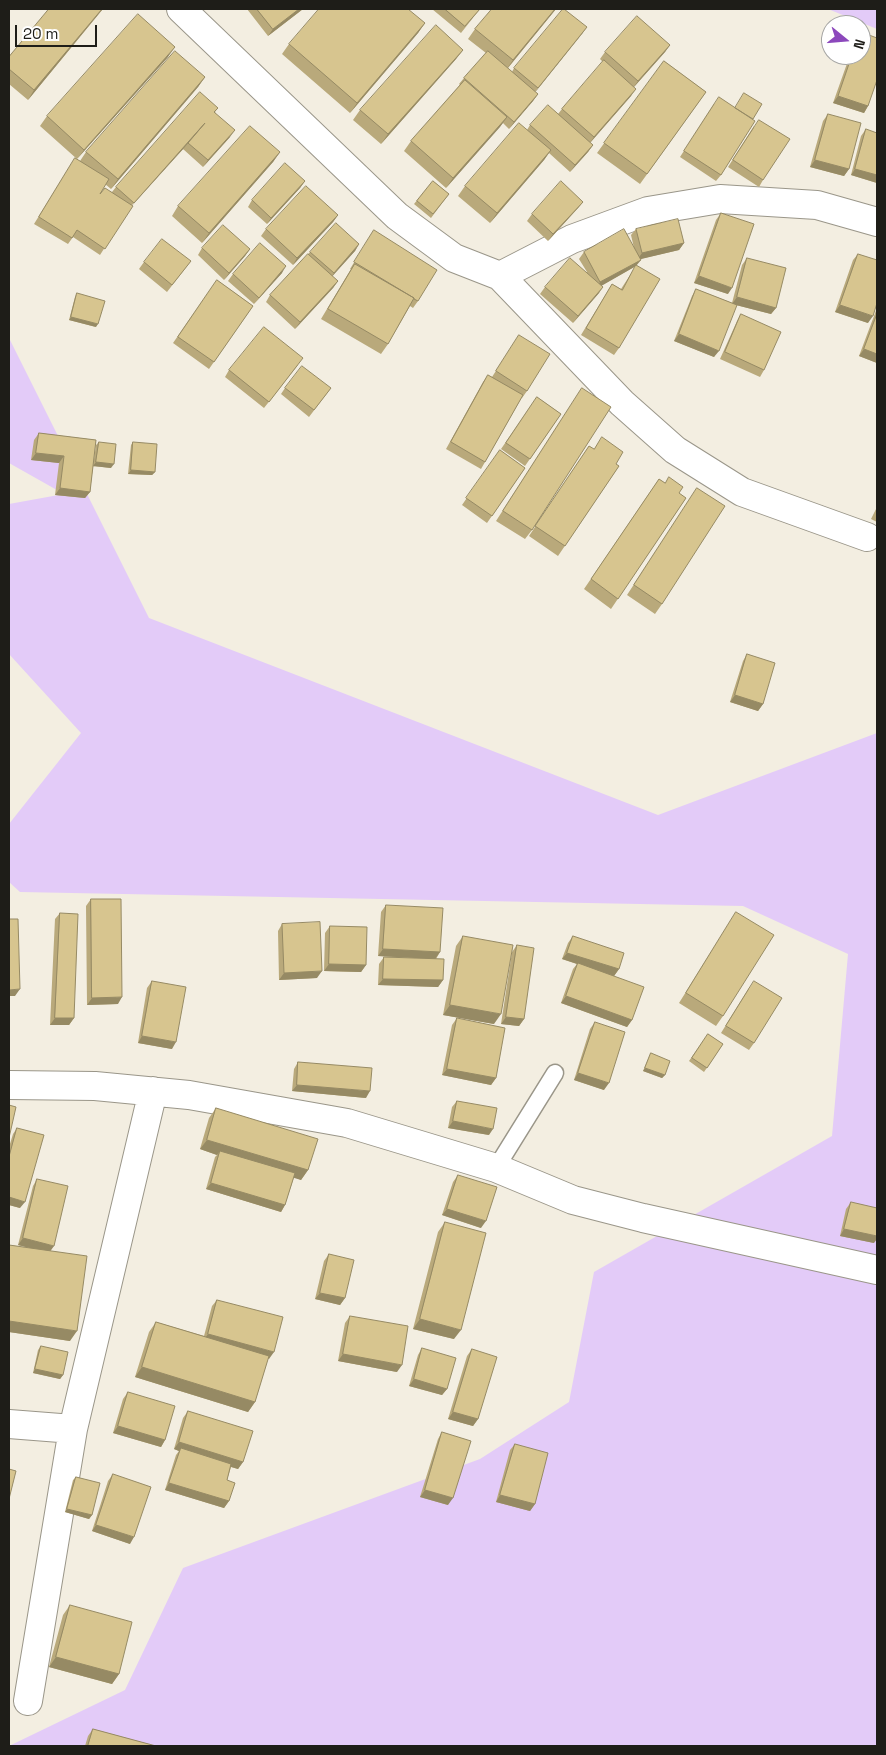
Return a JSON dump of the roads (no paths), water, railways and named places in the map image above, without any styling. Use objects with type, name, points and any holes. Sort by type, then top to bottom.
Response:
[{"type":"street","points":[[181,9],[397,216],[454,258],[500,276],[622,403],[675,450],[742,492],[867,537]]},
{"type":"street","points":[[500,276],[572,239],[648,211],[720,199],[818,205],[877,222]]},
{"type":"street","points":[[9,1085],[94,1086],[189,1095],[347,1123],[496,1168],[582,1202],[653,1220],[877,1270]]},
{"type":"street","points":[[28,1701],[73,1429],[153,1091]]},
{"type":"street","points":[[9,1424],[73,1429]]},
{"type":"lane","points":[[496,1168],[555,1073]]}]
